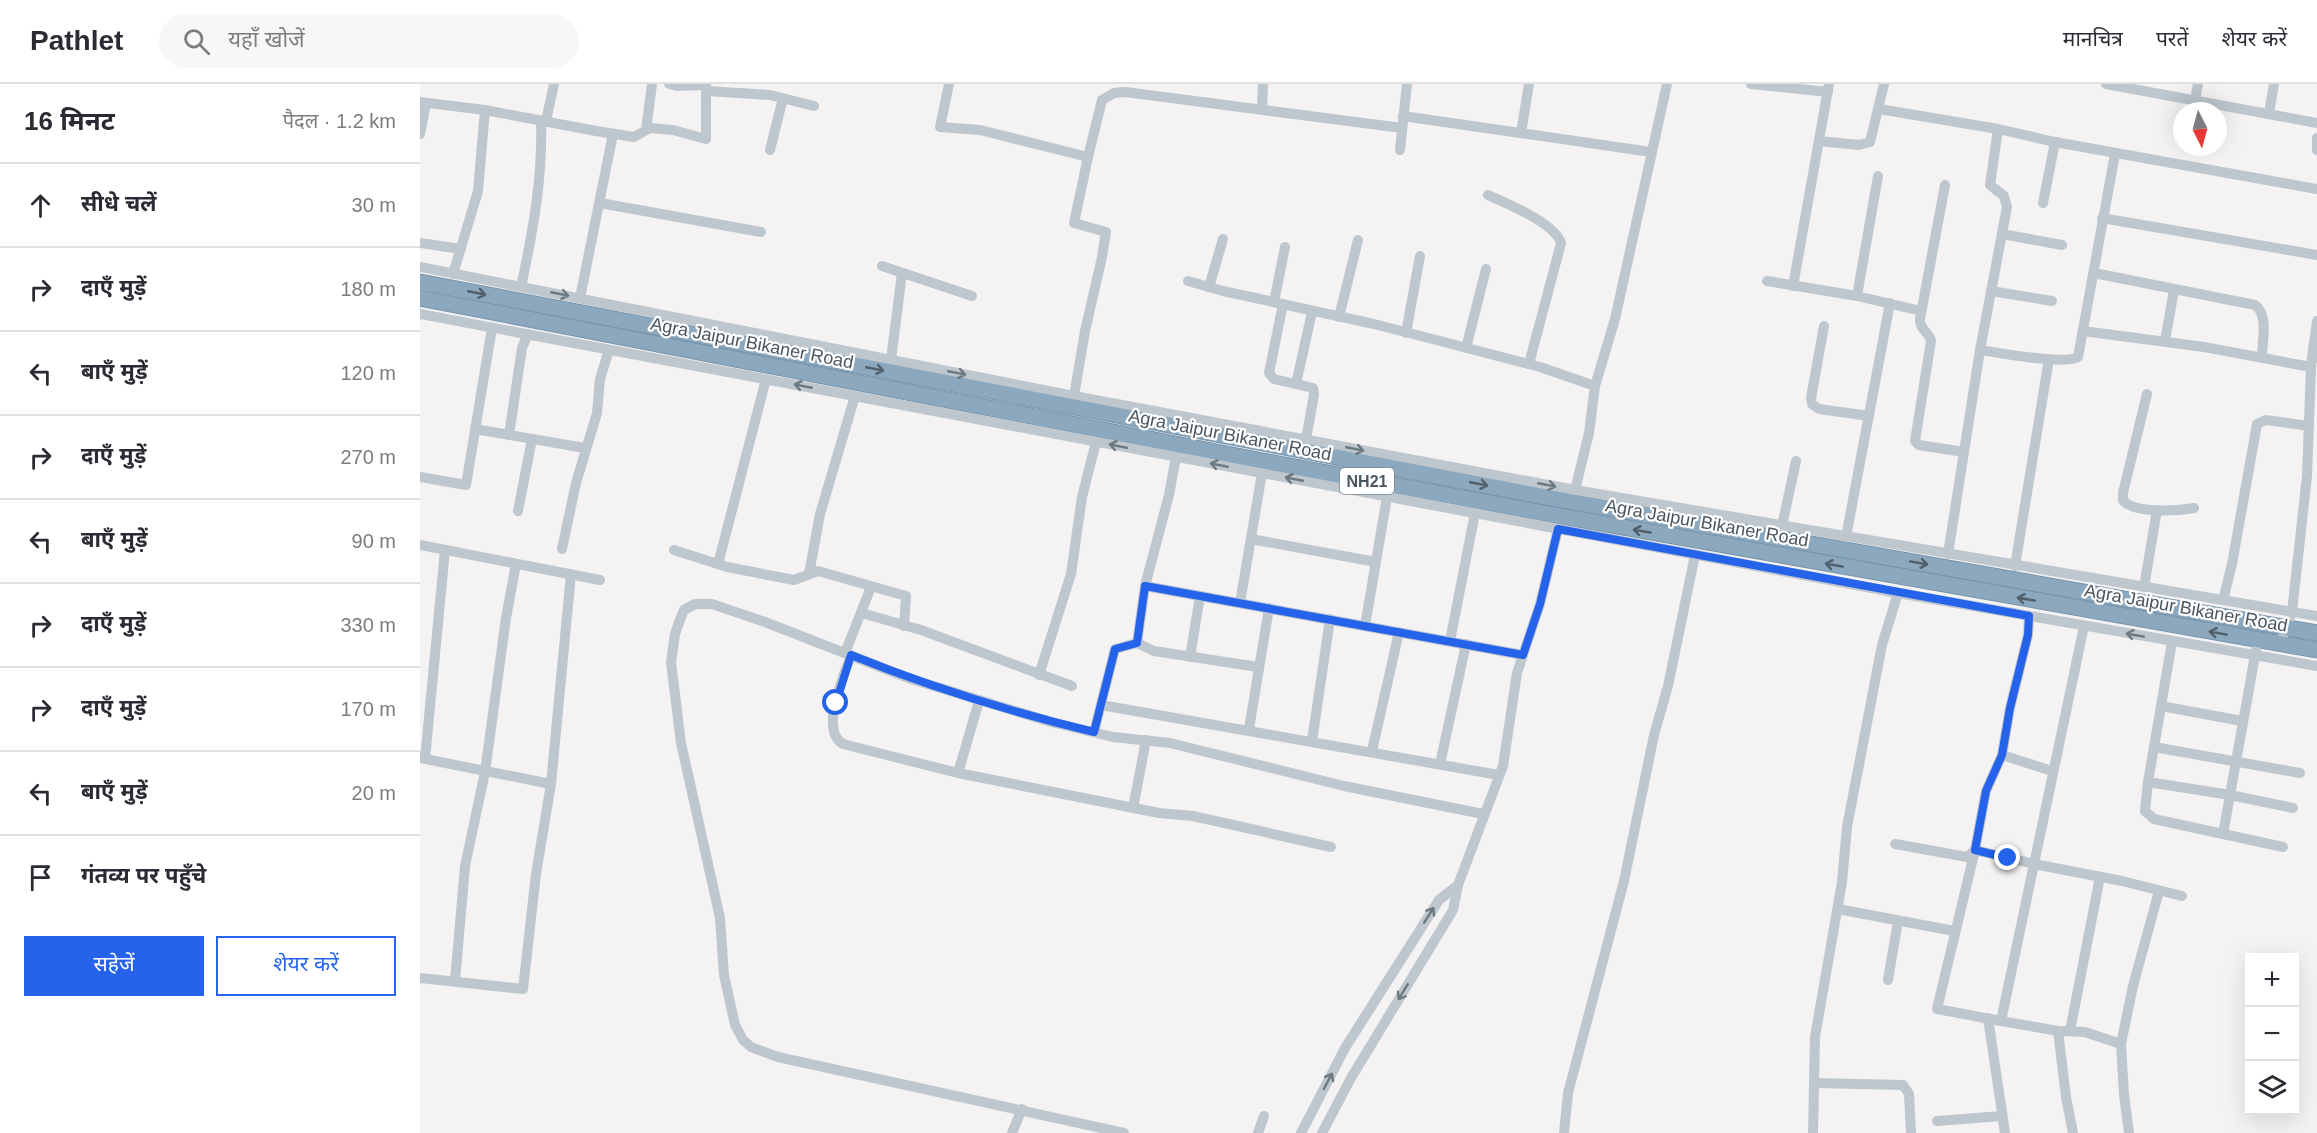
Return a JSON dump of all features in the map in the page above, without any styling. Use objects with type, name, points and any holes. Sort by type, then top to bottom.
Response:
[{"type":"highway","name":"Agra Jaipur Bikaner Road","points":[[420,282],[1572,502],[2317,633]]},
{"type":"highway","name":"Agra Jaipur Bikaner Road","points":[[420,298],[1263,461],[2256,648],[2280,644],[2317,650]]},
{"type":"street","points":[[521,287],[539,197],[544,121],[554,84]]},
{"type":"street","points":[[646,130],[652,84]]},
{"type":"street","points":[[669,84],[770,95],[814,106]]},
{"type":"street","points":[[950,84],[940,127],[980,130],[1088,157]]},
{"type":"street","points":[[1262,110],[1263,84]]},
{"type":"street","points":[[1400,150],[1407,84]]},
{"type":"street","points":[[1521,133],[1529,84]]},
{"type":"street","points":[[1575,490],[1589,433],[1595,386],[1615,319],[1667,84]]},
{"type":"street","points":[[1751,84],[1828,88],[1793,286]]},
{"type":"street","points":[[1819,141],[1866,144],[1871,138],[1884,84]]},
{"type":"street","points":[[2106,84],[2317,123]]},
{"type":"street","points":[[2195,101],[2198,84]]},
{"type":"street","points":[[2269,113],[2274,84]]},
{"type":"street","points":[[420,134],[423,102],[485,110],[613,134],[634,136],[650,128],[674,130],[706,139],[706,87]]},
{"type":"street","points":[[1074,396],[1106,232],[1074,223],[1102,100],[1114,93],[1125,92],[1402,128]]},
{"type":"street","points":[[770,150],[783,98]]},
{"type":"street","points":[[1879,109],[1998,129],[2115,154],[2317,189]]},
{"type":"street","points":[[453,274],[478,191],[485,110]]},
{"type":"street","points":[[1403,116],[1651,152]]},
{"type":"street","points":[[1948,554],[1980,350],[2007,203],[2004,196],[1992,188],[1990,180],[1998,129]]},
{"type":"street","points":[[580,298],[613,134]]},
{"type":"street","points":[[2317,138],[2317,150]]},
{"type":"street","points":[[2043,202],[2055,142]]},
{"type":"street","points":[[1980,350],[2049,359],[2076,359],[2080,354],[2115,154]]},
{"type":"street","points":[[1857,296],[1878,176]]},
{"type":"street","points":[[1944,185],[1921,311],[1920,325],[1931,340],[1916,442],[1964,452]]},
{"type":"street","points":[[1488,195],[1517,208],[1549,228],[1561,243],[1529,364]]},
{"type":"street","points":[[600,203],[761,232]]},
{"type":"street","points":[[2102,218],[2317,255]]},
{"type":"street","points":[[2002,234],[2061,245]]},
{"type":"street","points":[[1209,287],[1223,239]]},
{"type":"street","points":[[1339,317],[1358,240]]},
{"type":"street","points":[[420,243],[461,249]]},
{"type":"street","points":[[1285,247],[1269,373],[1274,379],[1310,387],[1314,391],[1306,439]]},
{"type":"street","points":[[1406,333],[1420,256]]},
{"type":"street","points":[[882,266],[972,296]]},
{"type":"street","points":[[420,267],[1074,396],[1575,490],[2317,616]]},
{"type":"street","points":[[1466,348],[1486,269]]},
{"type":"street","points":[[891,360],[902,273]]},
{"type":"street","points":[[2094,273],[2255,305],[2261,309],[2263,316],[2262,357]]},
{"type":"street","points":[[1188,281],[1312,312],[1374,324],[1529,364],[1595,386]]},
{"type":"street","points":[[1767,281],[1857,296],[1921,311]]},
{"type":"street","points":[[2165,341],[2174,290]]},
{"type":"street","points":[[1991,291],[2052,301]]},
{"type":"street","points":[[1846,537],[1890,303]]},
{"type":"street","points":[[1296,384],[1312,312]]},
{"type":"street","points":[[420,314],[1898,593],[2172,642],[2256,648],[2317,666]]},
{"type":"street","points":[[2280,644],[2292,612],[2312,478],[2309,426],[2317,321]]},
{"type":"street","points":[[1824,326],[1811,398],[1812,404],[1819,409],[1869,416]]},
{"type":"street","points":[[420,477],[466,485],[492,328]]},
{"type":"street","points":[[2083,331],[2165,341],[2262,357],[2314,361]]},
{"type":"street","points":[[509,435],[522,348],[528,334]]},
{"type":"street","points":[[562,549],[585,448],[597,413],[600,379],[609,350]]},
{"type":"street","points":[[2015,566],[2049,359]]},
{"type":"street","points":[[718,564],[766,379]]},
{"type":"street","points":[[2147,394],[2123,497],[2124,502],[2157,510],[2180,511],[2194,508]]},
{"type":"street","points":[[809,574],[820,514],[855,396]]},
{"type":"street","points":[[2223,600],[2232,564],[2257,424],[2266,420],[2309,426]]},
{"type":"street","points":[[474,429],[585,448]]},
{"type":"street","points":[[518,512],[532,439]]},
{"type":"street","points":[[1039,675],[1071,574],[1082,497],[1096,442]]},
{"type":"street","points":[[1137,643],[1145,586],[1169,495],[1176,457]]},
{"type":"street","points":[[1782,526],[1796,460]]},
{"type":"street","points":[[1240,603],[1262,473]]},
{"type":"street","points":[[1365,626],[1388,497]]},
{"type":"street","points":[[2144,587],[2157,510]]},
{"type":"street","points":[[1450,641],[1475,513]]},
{"type":"street","points":[[1322,1133],[1351,1078],[1453,910],[1458,885],[1503,766],[1517,673],[1540,604],[1558,529]]},
{"type":"street","points":[[1251,539],[1376,562]]},
{"type":"street","points":[[420,545],[600,580]]},
{"type":"street","points":[[445,550],[422,758],[551,784]]},
{"type":"street","points":[[674,550],[718,564],[794,580],[818,571],[871,588],[906,596],[904,626]]},
{"type":"street","points":[[1564,1133],[1568,1093],[1624,881],[1695,555]]},
{"type":"street","points":[[455,981],[465,866],[485,772],[506,618],[516,564]]},
{"type":"street","points":[[420,978],[523,988],[536,874],[551,784],[571,574]]},
{"type":"street","points":[[1145,586],[1523,655]]},
{"type":"street","points":[[871,588],[848,654],[833,714],[833,732],[838,741],[852,747],[958,773],[1159,813],[1193,816],[1331,848]]},
{"type":"street","points":[[1813,1133],[1815,1037],[1838,909],[1847,827],[1882,645],[1898,593]]},
{"type":"street","points":[[1190,657],[1200,596]]},
{"type":"street","points":[[1124,1133],[778,1057],[751,1047],[743,1040],[735,1025],[724,975],[720,918],[681,743],[672,670],[675,634],[684,610],[689,606],[702,603],[712,604],[765,622],[911,680],[1113,737],[1170,743],[1344,786],[1483,814]]},
{"type":"street","points":[[1249,729],[1269,608]]},
{"type":"street","points":[[862,614],[904,626],[1072,686]]},
{"type":"street","points":[[2029,616],[2028,635],[2010,708],[2002,755],[1986,791],[1975,850],[1937,1009],[2064,1031],[2085,1032],[2121,1044]]},
{"type":"street","points":[[1312,741],[1330,620]]},
{"type":"street","points":[[2001,1021],[2084,626]]},
{"type":"street","points":[[1372,752],[1399,632]]},
{"type":"street","points":[[2172,642],[2148,782],[2145,805],[2148,816],[2283,847]]},
{"type":"street","points":[[1094,732],[1115,649],[1137,643],[1154,651],[1258,667]]},
{"type":"street","points":[[1440,764],[1466,644]]},
{"type":"street","points":[[2223,834],[2256,648]]},
{"type":"street","points":[[958,773],[980,701]]},
{"type":"street","points":[[1101,705],[1249,729],[1499,775]]},
{"type":"street","points":[[2161,706],[2242,721]]},
{"type":"street","points":[[1133,808],[1146,740]]},
{"type":"street","points":[[2154,747],[2301,772]]},
{"type":"street","points":[[2002,755],[2052,771]]},
{"type":"street","points":[[2148,782],[2293,808]]},
{"type":"street","points":[[1895,844],[1967,857],[1975,850]]},
{"type":"street","points":[[1975,850],[2182,896]]},
{"type":"street","points":[[2073,1133],[2066,1097],[2064,1031],[2100,877]]},
{"type":"street","points":[[1301,1133],[1345,1048],[1438,900],[1458,885]]},
{"type":"street","points":[[2129,1133],[2121,1044],[2133,986],[2159,891]]},
{"type":"street","points":[[1838,909],[1954,931]]},
{"type":"street","points":[[1888,980],[1898,921]]},
{"type":"street","points":[[1988,1018],[2005,1133]]},
{"type":"street","points":[[1814,1083],[1903,1085],[1909,1094],[1911,1133]]},
{"type":"street","points":[[1316,1103],[1332,1112]]},
{"type":"street","points":[[1011,1133],[1022,1109]]},
{"type":"street","points":[[1258,1133],[1264,1116]]},
{"type":"street","points":[[1937,1121],[2002,1116]]},
{"type":"route","points":[[836,703],[851,655],[911,680],[1051,722],[1094,732],[1115,649],[1137,643],[1145,586],[1523,655],[1540,604],[1558,529],[2029,616],[2028,635],[2010,708],[2002,755],[1986,791],[1975,850],[2008,858]]}]
